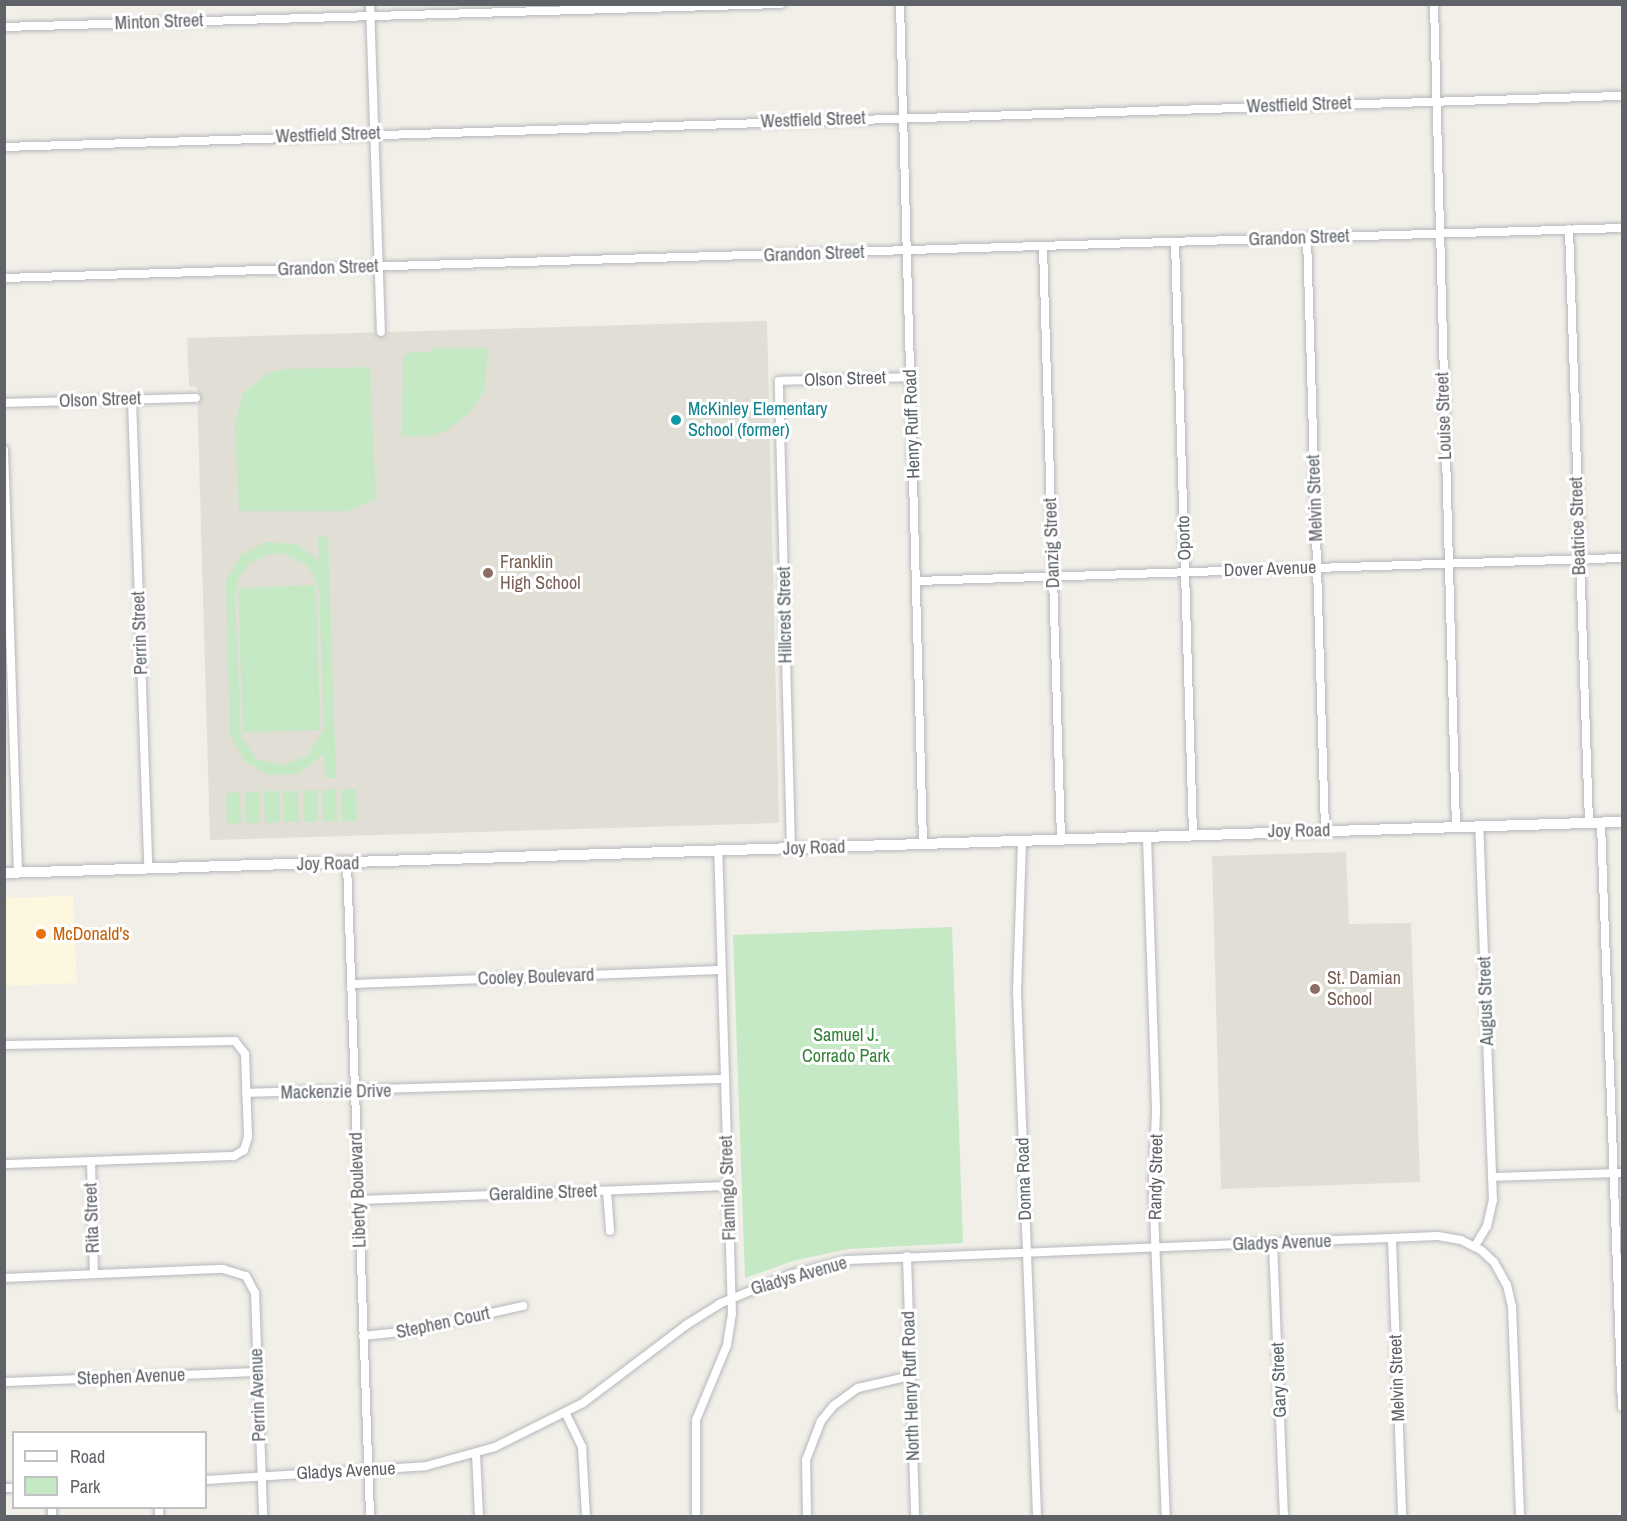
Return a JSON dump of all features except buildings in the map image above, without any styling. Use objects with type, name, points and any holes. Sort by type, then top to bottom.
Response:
[{"type":"street","points":[[370,4],[381,332]]},
{"type":"street","name":"Minton Street","points":[[4,27],[781,4]]},
{"type":"street","name":"Henry Ruff Road","points":[[900,4],[923,844]]},
{"type":"street","name":"Louise Street","points":[[1434,4],[1456,827]]},
{"type":"street","name":"Westfield Street","points":[[4,147],[1623,96]]},
{"type":"street","name":"Grandon Street","points":[[4,278],[1623,228]]},
{"type":"street","name":"Beatrice Street","points":[[1569,229],[1588,823]]},
{"type":"street","name":"Melvin Street","points":[[1307,237],[1325,831]]},
{"type":"street","name":"Oporto","points":[[1175,242],[1193,835]]},
{"type":"street","name":"Danzig Street","points":[[1043,247],[1062,840]]},
{"type":"street","name":"Olson Street","points":[[779,381],[911,377]]},
{"type":"street","name":"Hillcrest Street","points":[[779,381],[791,849]]},
{"type":"street","name":"Olson Street","points":[[4,403],[196,398]]},
{"type":"street","name":"Perrin Street","points":[[132,399],[148,867]]},
{"type":"street","points":[[4,450],[18,872]]},
{"type":"street","name":"Dover Avenue","points":[[917,581],[1623,558]]},
{"type":"street","name":"Joy Road","points":[[4,873],[1623,822]]},
{"type":"street","points":[[1601,823],[1623,1407]]},
{"type":"street","name":"August Street","points":[[1479,826],[1492,1177]]},
{"type":"street","name":"Randy Street","points":[[1147,837],[1156,1111],[1155,1248],[1166,1516]]},
{"type":"street","name":"Donna Road","points":[[1022,841],[1017,969],[1037,1516]]},
{"type":"street","name":"Flamingo Street","points":[[696,1516],[696,1420],[728,1345],[732,1298],[718,852]]},
{"type":"street","name":"Liberty Boulevard","points":[[347,863],[370,1516]]},
{"type":"street","name":"Cooley Boulevard","points":[[351,984],[721,970]]},
{"type":"street","points":[[4,1045],[229,1039],[244,1049],[247,1141],[238,1155],[4,1164]]},
{"type":"street","name":"Mackenzie Drive","points":[[246,1093],[724,1079]]},
{"type":"street","name":"Rita Street","points":[[91,1161],[94,1274]]},
{"type":"street","points":[[1520,1516],[1511,1299],[1499,1269],[1475,1246],[1490,1215],[1492,1177],[1623,1173]]},
{"type":"street","name":"Geraldine Street","points":[[358,1200],[728,1185]]},
{"type":"street","points":[[607,1191],[610,1231]]},
{"type":"street","name":"Gladys Avenue","points":[[207,1480],[426,1466],[476,1454],[520,1437],[566,1414],[686,1325],[732,1298],[813,1268],[848,1260],[1445,1237],[1475,1246]]},
{"type":"street","name":"Melvin Street","points":[[1392,1239],[1402,1516]]},
{"type":"street","name":"Gary Street","points":[[1273,1243],[1284,1516]]},
{"type":"street","name":"North Henry Ruff Road","points":[[907,1256],[915,1516]]},
{"type":"street","name":"Perrin Avenue","points":[[94,1274],[223,1269],[246,1276],[255,1293],[263,1516]]},
{"type":"street","points":[[4,1278],[94,1274]]},
{"type":"street","name":"Stephen Court","points":[[363,1336],[410,1331],[523,1306]]},
{"type":"street","name":"Stephen Avenue","points":[[4,1382],[258,1372]]},
{"type":"street","points":[[807,1516],[806,1460],[821,1421],[832,1407],[858,1388],[910,1376]]},
{"type":"street","points":[[566,1414],[582,1447],[586,1516]]},
{"type":"street","points":[[476,1454],[478,1516]]},
{"type":"shaded area","name":"Franklin High School","points":[[767,321],[779,823],[210,840],[197,387],[189,386],[187,338]]},
{"type":"shaded area","name":"St. Damian School","points":[[1346,852],[1349,924],[1411,923],[1420,1182],[1221,1189],[1212,856]]},
{"type":"shaded area","points":[[73,896],[77,983],[5,986],[5,898]]},
{"type":"green space","points":[[433,348],[488,348],[485,389],[469,414],[447,430],[432,436],[402,436],[403,358],[410,352],[432,352]]},
{"type":"green space","points":[[370,367],[376,499],[348,511],[239,511],[235,425],[243,393],[269,373],[285,369]]},
{"type":"green space","points":[[318,537],[328,537],[336,778],[325,778],[324,754],[298,774],[269,775],[245,762],[230,735],[226,581],[241,555],[265,542],[296,544],[319,560]],"holes":[[[283,553],[308,566],[319,588],[324,728],[308,756],[283,765],[257,759],[241,737],[235,595],[238,580],[249,564],[265,555]]]},
{"type":"green space","points":[[316,585],[320,730],[243,732],[238,588]]},
{"type":"green space","points":[[336,789],[337,821],[323,821],[322,790]]},
{"type":"green space","points":[[341,789],[356,789],[357,820],[342,821]]},
{"type":"green space","points":[[317,790],[318,821],[304,822],[303,791]]},
{"type":"green space","points":[[264,791],[279,791],[280,822],[265,823]]},
{"type":"green space","points":[[283,791],[298,791],[299,822],[284,822]]},
{"type":"green space","points":[[240,792],[241,823],[227,824],[226,793]]},
{"type":"green space","points":[[245,792],[259,792],[260,823],[246,823]]},
{"type":"green space","name":"Samuel J. Corrado Park","points":[[952,927],[963,1243],[848,1249],[793,1261],[745,1278],[733,935]]},
{"type":"place","name":"McKinley Elementary School (former)","points":[[676,420]]},
{"type":"place","name":"Franklin High School","points":[[488,573]]},
{"type":"place","name":"McDonald's","points":[[41,934]]},
{"type":"place","name":"St. Damian School","points":[[1315,989]]}]
